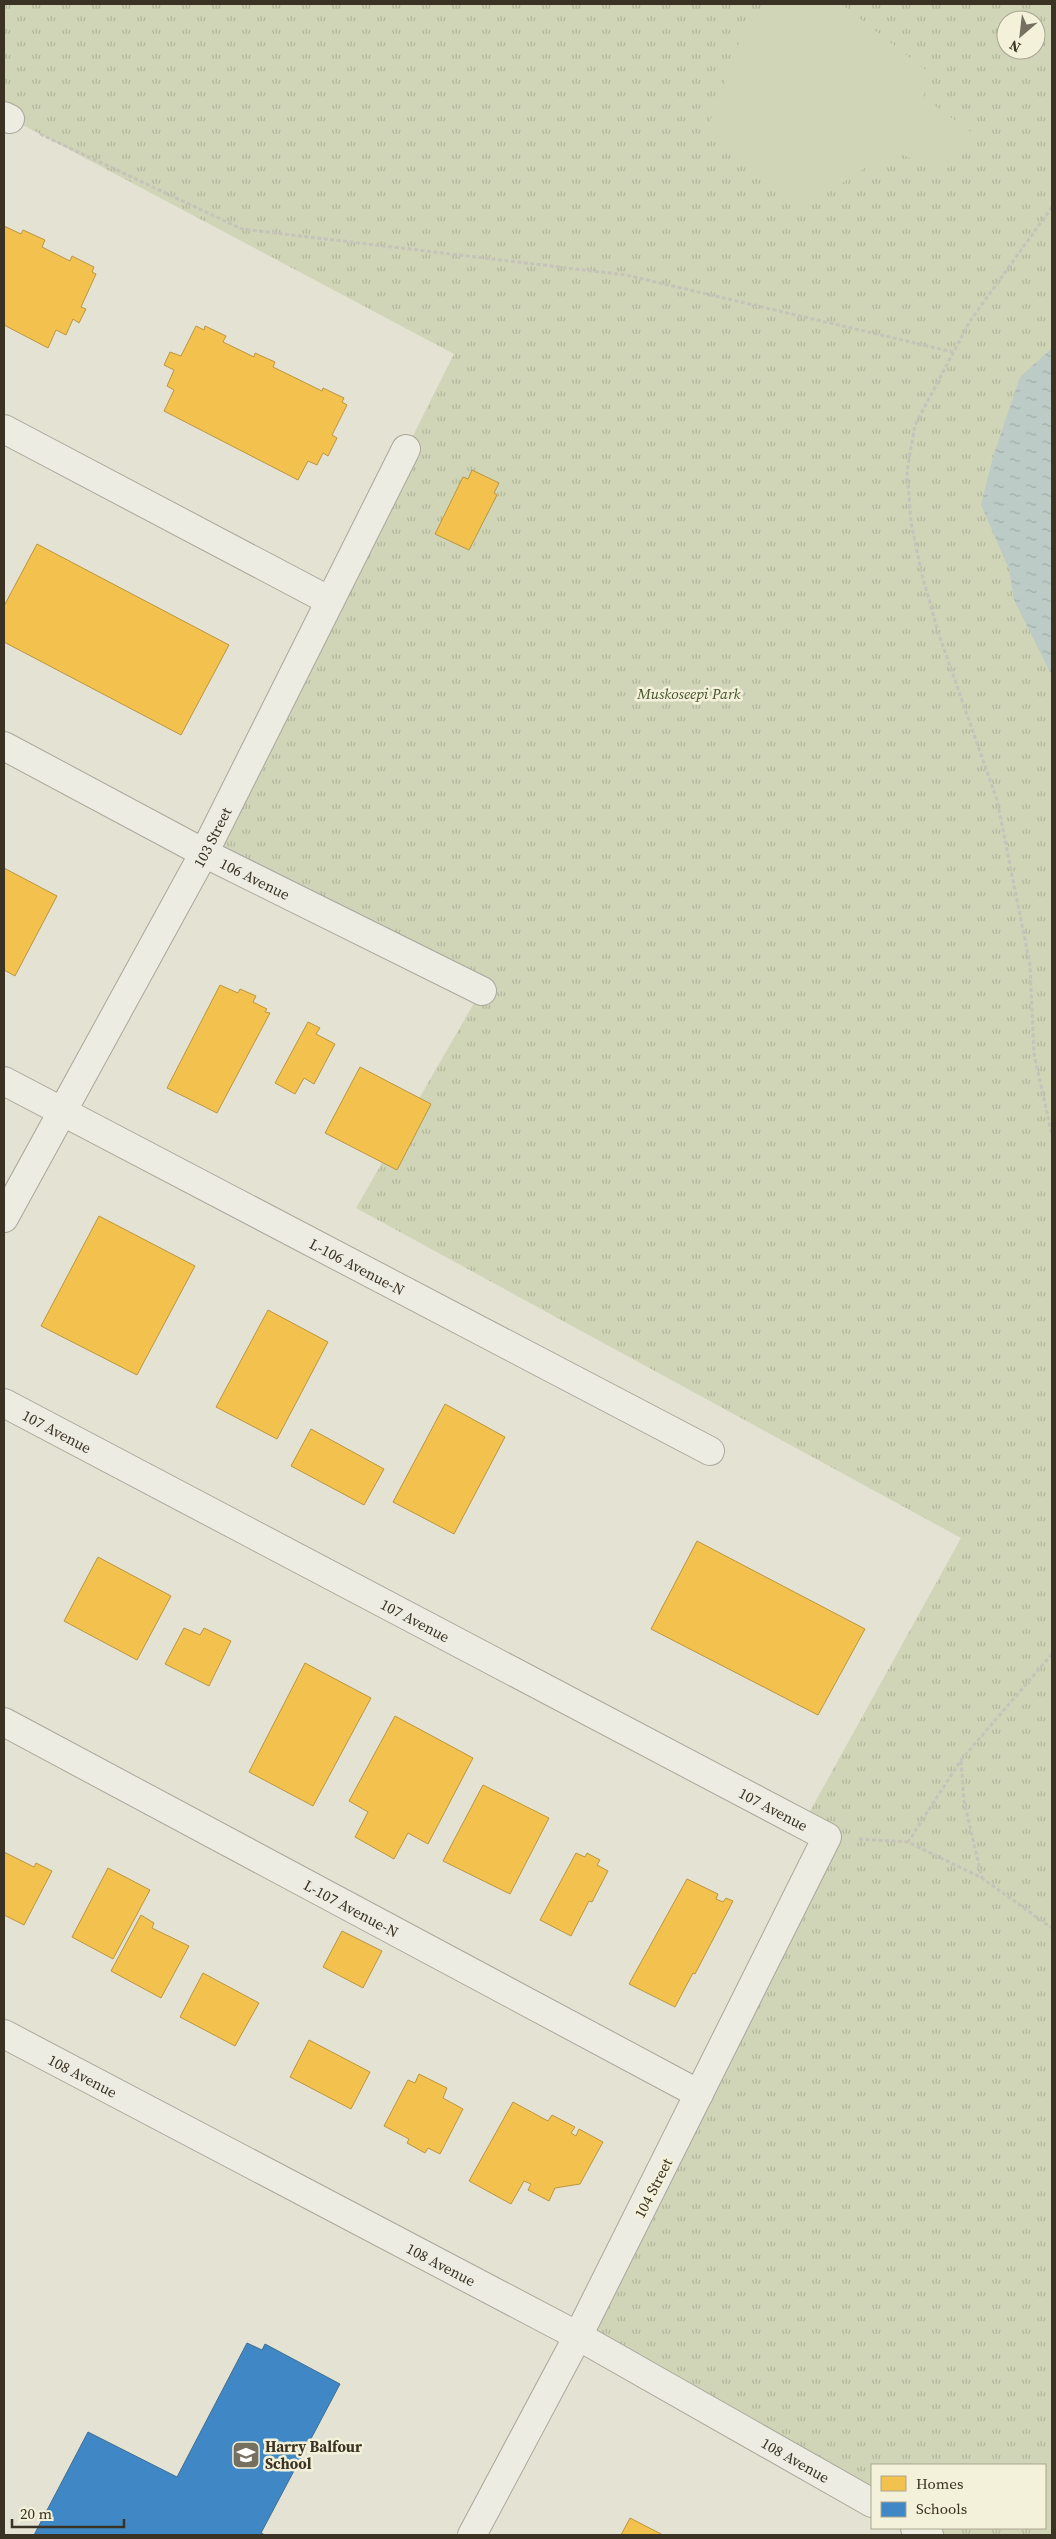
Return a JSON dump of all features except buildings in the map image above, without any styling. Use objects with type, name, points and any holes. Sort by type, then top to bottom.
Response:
[{"type":"street","points":[[4,428],[330,601]]},
{"type":"street","name":"103 Street","points":[[4,1218],[204,853],[406,449]]},
{"type":"street","name":"106 Avenue","points":[[4,746],[204,853],[482,991]]},
{"type":"street","name":"L-106 Avenue-N","points":[[4,1081],[710,1451]]},
{"type":"street","name":"107 Avenue","points":[[4,1403],[827,1837]]},
{"type":"street","name":"L-107 Avenue-N","points":[[4,1722],[699,2094]]},
{"type":"street","name":"104 Street","points":[[472,2535],[578,2336],[827,1837]]},
{"type":"street","name":"108 Avenue","points":[[4,2034],[578,2336],[871,2502]]},
{"type":"street","points":[[917,2529],[929,2535]]},
{"type":"path","points":[[7,118],[242,229],[626,274],[953,352]]},
{"type":"path","points":[[1052,207],[970,321],[915,425],[907,471],[911,522],[938,632],[997,800],[1030,965],[1034,1054],[1052,1136]]},
{"type":"path","points":[[908,1842],[961,1760],[1052,1654]]},
{"type":"path","points":[[961,1760],[964,1801],[982,1878]]},
{"type":"path","points":[[827,1837],[908,1842],[982,1878],[1052,1928]]},
{"type":"green space","name":"Muskoseepi Park","points":[[4,4],[1052,4],[1052,2535],[919,2535],[908,2529],[1046,2529],[1046,2464],[871,2464],[871,2508],[569,2339],[827,1838],[803,1824],[961,1538],[356,1208],[481,991],[204,853],[454,354],[4,115]]},
{"type":"green space","points":[[767,4],[841,4],[932,75],[923,97],[972,133],[943,174],[893,150],[839,185],[798,204],[707,129],[742,35]]},
{"type":"water","points":[[1052,348],[1052,676],[1014,600],[1009,569],[981,505],[993,457],[1020,377]]},
{"type":"place","name":"Harry Balfour School","points":[[246,2455]]}]
